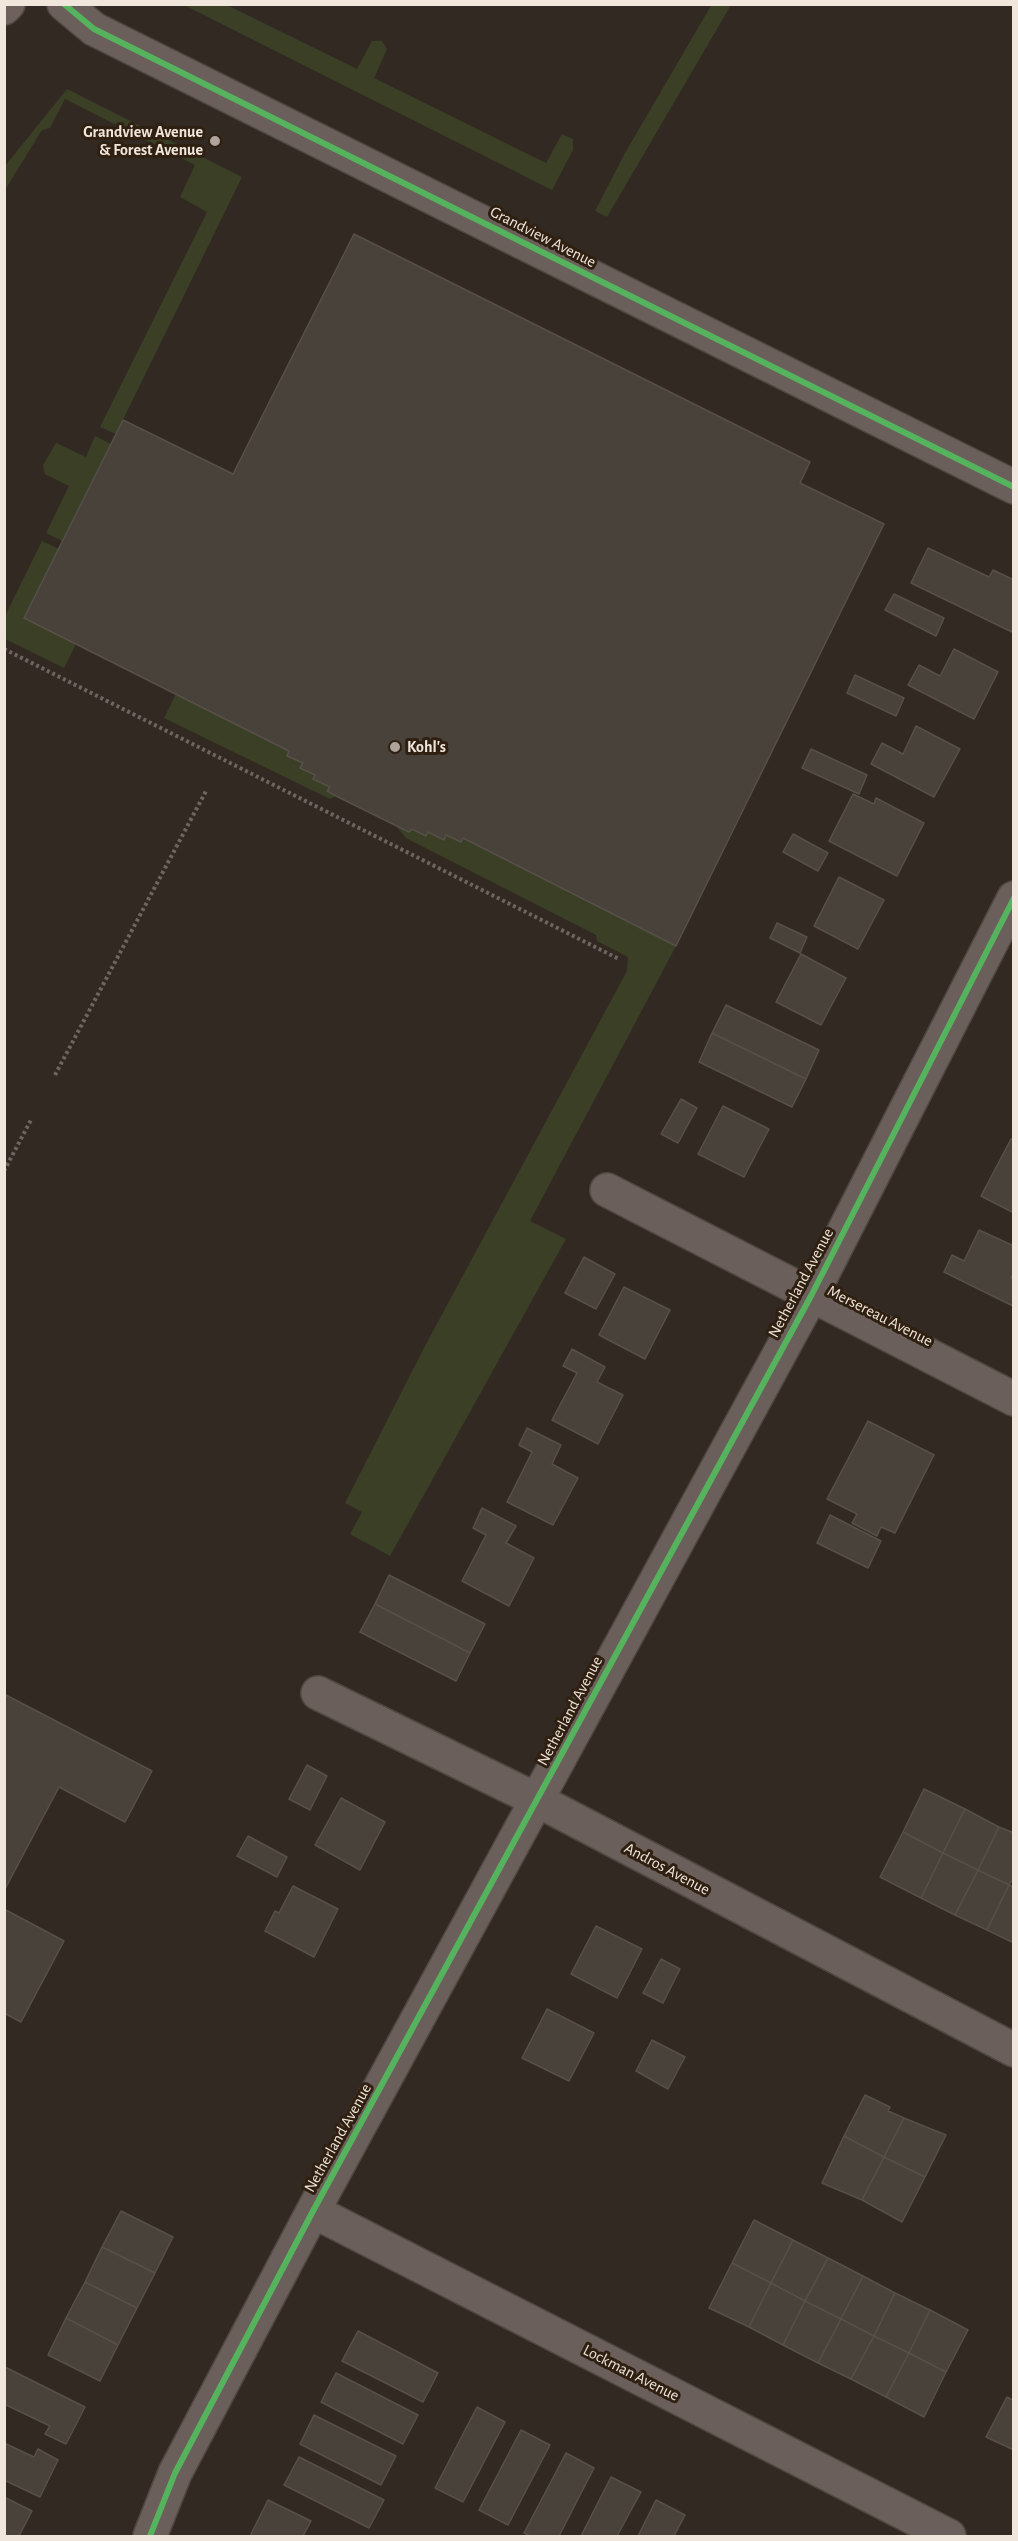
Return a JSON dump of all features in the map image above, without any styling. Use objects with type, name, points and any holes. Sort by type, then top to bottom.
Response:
[{"type":"main road","points":[[4,9],[8,4]]},
{"type":"street","name":"Grandview Avenue","points":[[64,4],[94,29],[1014,487]]},
{"type":"street","name":"Netherland Avenue","points":[[150,2536],[175,2473],[313,2211],[811,1296],[1014,898]]},
{"type":"street","name":"Mersereau Avenue","points":[[607,1190],[1014,1399]]},
{"type":"street","name":"Andros Avenue","points":[[318,1693],[537,1800],[1014,2049]]},
{"type":"street","name":"Lockman Avenue","points":[[313,2211],[949,2536]]},
{"type":"path","points":[[4,649],[619,959]]},
{"type":"path","points":[[55,1075],[206,791]]},
{"type":"path","points":[[4,1171],[32,1118]]},
{"type":"green space","points":[[712,4],[731,5],[607,217],[595,211],[625,153]]},
{"type":"green space","points":[[184,5],[227,5],[357,69],[372,41],[382,41],[387,49],[374,78],[546,163],[562,134],[573,139],[573,150],[552,190]]},
{"type":"green space","points":[[67,89],[242,177],[116,434],[100,427],[207,212],[180,197],[195,165],[65,99],[50,128],[42,130],[5,190],[5,166]]},
{"type":"green space","points":[[95,436],[111,444],[62,541],[46,533],[69,486],[45,474],[43,465],[56,443],[86,457]]},
{"type":"green space","points":[[42,541],[59,549],[76,644],[64,668],[5,639],[5,616]]},
{"type":"green space","points":[[176,694],[289,751],[287,756],[303,763],[301,768],[315,775],[314,779],[330,787],[328,791],[336,796],[330,799],[164,718]]},
{"type":"green space","points":[[396,826],[409,832],[412,829],[426,836],[428,832],[446,835],[460,842],[463,838],[676,946],[530,1221],[566,1239],[390,1556],[350,1534],[362,1512],[345,1503],[425,1346],[627,971],[628,957],[597,941],[596,935],[406,838]]},
{"type":"building","points":[[354,234],[810,462],[800,483],[884,524],[676,946],[463,838],[461,842],[446,835],[444,840],[428,832],[426,836],[412,829],[409,832],[336,796],[327,791],[330,787],[313,779],[315,775],[300,768],[303,763],[287,756],[289,751],[24,618],[123,420],[233,474]]},
{"type":"building","points":[[928,548],[989,577],[993,570],[1014,580],[1014,633],[911,583]]},
{"type":"building","points":[[894,594],[944,618],[936,636],[885,610]]},
{"type":"building","points":[[954,649],[998,672],[974,719],[908,685],[919,665],[940,676]]},
{"type":"building","points":[[855,675],[904,698],[896,716],[847,693]]},
{"type":"building","points":[[916,726],[960,749],[934,797],[871,764],[882,743],[903,754]]},
{"type":"building","points":[[811,749],[867,775],[859,794],[802,768]]},
{"type":"building","points":[[853,794],[874,804],[876,798],[924,823],[897,876],[829,841]]},
{"type":"building","points":[[793,834],[828,853],[818,871],[783,852]]},
{"type":"building","points":[[839,877],[884,900],[858,949],[814,926]]},
{"type":"building","points":[[777,923],[807,937],[800,953],[770,938]]},
{"type":"building","points":[[801,954],[846,978],[821,1025],[776,1002]]},
{"type":"building","points":[[726,1005],[819,1050],[806,1079],[712,1033]]},
{"type":"building","points":[[712,1033],[806,1079],[792,1107],[699,1062]]},
{"type":"building","points":[[681,1099],[697,1108],[678,1143],[661,1134]]},
{"type":"building","points":[[723,1106],[769,1129],[744,1177],[698,1154]]},
{"type":"building","points":[[1011,1139],[1014,1140],[1014,1213],[981,1196]]},
{"type":"building","points":[[979,1230],[1014,1246],[1014,1272],[1011,1278],[1014,1279],[1013,1306],[944,1272],[952,1255],[964,1261]]},
{"type":"building","points":[[584,1257],[615,1274],[596,1309],[565,1293]]},
{"type":"building","points":[[624,1287],[670,1310],[645,1359],[599,1335]]},
{"type":"building","points":[[572,1349],[605,1367],[597,1382],[623,1395],[598,1444],[552,1420],[577,1373],[563,1366]]},
{"type":"building","points":[[868,1421],[934,1455],[895,1533],[881,1527],[877,1536],[852,1523],[857,1514],[827,1499]]},
{"type":"building","points":[[527,1428],[561,1445],[552,1464],[578,1478],[553,1525],[507,1502],[532,1452],[519,1445]]},
{"type":"building","points":[[482,1508],[516,1526],[506,1543],[534,1558],[509,1606],[462,1581],[486,1535],[473,1528]]},
{"type":"building","points":[[830,1515],[881,1541],[868,1568],[817,1543]]},
{"type":"building","points":[[389,1575],[485,1624],[470,1653],[375,1604]]},
{"type":"building","points":[[375,1604],[470,1653],[456,1681],[360,1632]]},
{"type":"building","points":[[4,1694],[152,1771],[125,1822],[59,1787],[4,1891]]},
{"type":"building","points":[[307,1765],[327,1776],[310,1810],[289,1799]]},
{"type":"building","points":[[924,1789],[965,1809],[943,1853],[903,1832]]},
{"type":"building","points":[[341,1798],[385,1822],[360,1870],[315,1845]]},
{"type":"building","points":[[965,1809],[999,1827],[978,1870],[943,1853]]},
{"type":"building","points":[[999,1827],[1014,1833],[1014,1877],[1009,1885],[978,1870]]},
{"type":"building","points":[[903,1832],[943,1853],[921,1898],[880,1877]]},
{"type":"building","points":[[248,1836],[287,1857],[277,1877],[237,1856]]},
{"type":"building","points":[[943,1853],[978,1870],[955,1915],[921,1898]]},
{"type":"building","points":[[978,1870],[1009,1885],[987,1930],[955,1915]]},
{"type":"building","points":[[1009,1885],[1014,1887],[1014,1943],[987,1930]]},
{"type":"building","points":[[293,1886],[338,1909],[314,1957],[265,1931],[275,1911],[279,1913]]},
{"type":"building","points":[[4,1909],[64,1941],[21,2022],[4,2013]]},
{"type":"building","points":[[596,1926],[642,1949],[617,1998],[571,1974]]},
{"type":"building","points":[[661,1959],[680,1969],[663,2003],[643,1993]]},
{"type":"building","points":[[547,2009],[594,2033],[569,2081],[522,2058]]},
{"type":"building","points":[[652,2040],[685,2057],[668,2089],[636,2071]]},
{"type":"building","points":[[865,2095],[890,2107],[888,2111],[904,2118],[884,2157],[844,2136]]},
{"type":"building","points":[[904,2118],[946,2135],[925,2177],[884,2157]]},
{"type":"building","points":[[844,2136],[884,2157],[862,2200],[822,2183]]},
{"type":"building","points":[[884,2157],[925,2177],[902,2222],[862,2200]]},
{"type":"building","points":[[121,2211],[173,2237],[155,2273],[102,2247]]},
{"type":"building","points":[[754,2220],[793,2240],[771,2283],[732,2263]]},
{"type":"building","points":[[793,2240],[828,2258],[805,2301],[771,2283]]},
{"type":"building","points":[[102,2247],[155,2273],[137,2308],[85,2282]]},
{"type":"building","points":[[828,2258],[863,2276],[841,2319],[805,2301]]},
{"type":"building","points":[[732,2263],[771,2283],[749,2327],[709,2308]]},
{"type":"building","points":[[863,2276],[895,2293],[874,2336],[841,2319]]},
{"type":"building","points":[[85,2282],[137,2308],[118,2345],[66,2318]]},
{"type":"building","points":[[771,2283],[805,2301],[783,2345],[749,2327]]},
{"type":"building","points":[[895,2293],[930,2310],[909,2353],[874,2336]]},
{"type":"building","points":[[805,2301],[841,2319],[818,2363],[783,2345]]},
{"type":"building","points":[[930,2310],[968,2330],[946,2372],[909,2353]]},
{"type":"building","points":[[66,2318],[118,2345],[100,2381],[48,2355]]},
{"type":"building","points":[[841,2319],[874,2336],[851,2379],[818,2363]]},
{"type":"building","points":[[358,2331],[438,2373],[423,2402],[342,2361]]},
{"type":"building","points":[[874,2336],[909,2353],[886,2397],[851,2379]]},
{"type":"building","points":[[909,2353],[946,2372],[924,2417],[886,2397]]},
{"type":"building","points":[[5,2367],[85,2407],[66,2444],[45,2434],[50,2426],[4,2404]]},
{"type":"building","points":[[336,2373],[418,2415],[403,2444],[321,2402]]},
{"type":"building","points":[[1007,2397],[1014,2401],[1014,2450],[986,2437]]},
{"type":"building","points":[[477,2407],[505,2422],[463,2502],[435,2488]]},
{"type":"building","points":[[314,2415],[396,2456],[381,2485],[300,2444]]},
{"type":"building","points":[[521,2430],[550,2445],[508,2525],[479,2510]]},
{"type":"building","points":[[4,2443],[34,2457],[38,2449],[58,2460],[40,2497],[4,2480]]},
{"type":"building","points":[[566,2453],[594,2468],[559,2536],[530,2536],[524,2533]]},
{"type":"building","points":[[299,2457],[384,2500],[369,2528],[284,2485]]},
{"type":"building","points":[[611,2477],[641,2492],[617,2536],[581,2536]]},
{"type":"building","points":[[4,2497],[32,2511],[19,2536],[4,2536]]},
{"type":"building","points":[[268,2500],[311,2521],[303,2536],[250,2536]]},
{"type":"building","points":[[656,2500],[685,2515],[674,2536],[638,2536]]},
{"type":"cycle path","points":[[64,4],[94,29],[1014,487]]},
{"type":"cycle path","points":[[150,2536],[175,2473],[313,2211],[811,1296],[1014,898]]},
{"type":"place","name":"Grandview Avenue & Forest Avenue","points":[[215,141]]},
{"type":"place","name":"Kohl's","points":[[395,747]]}]
